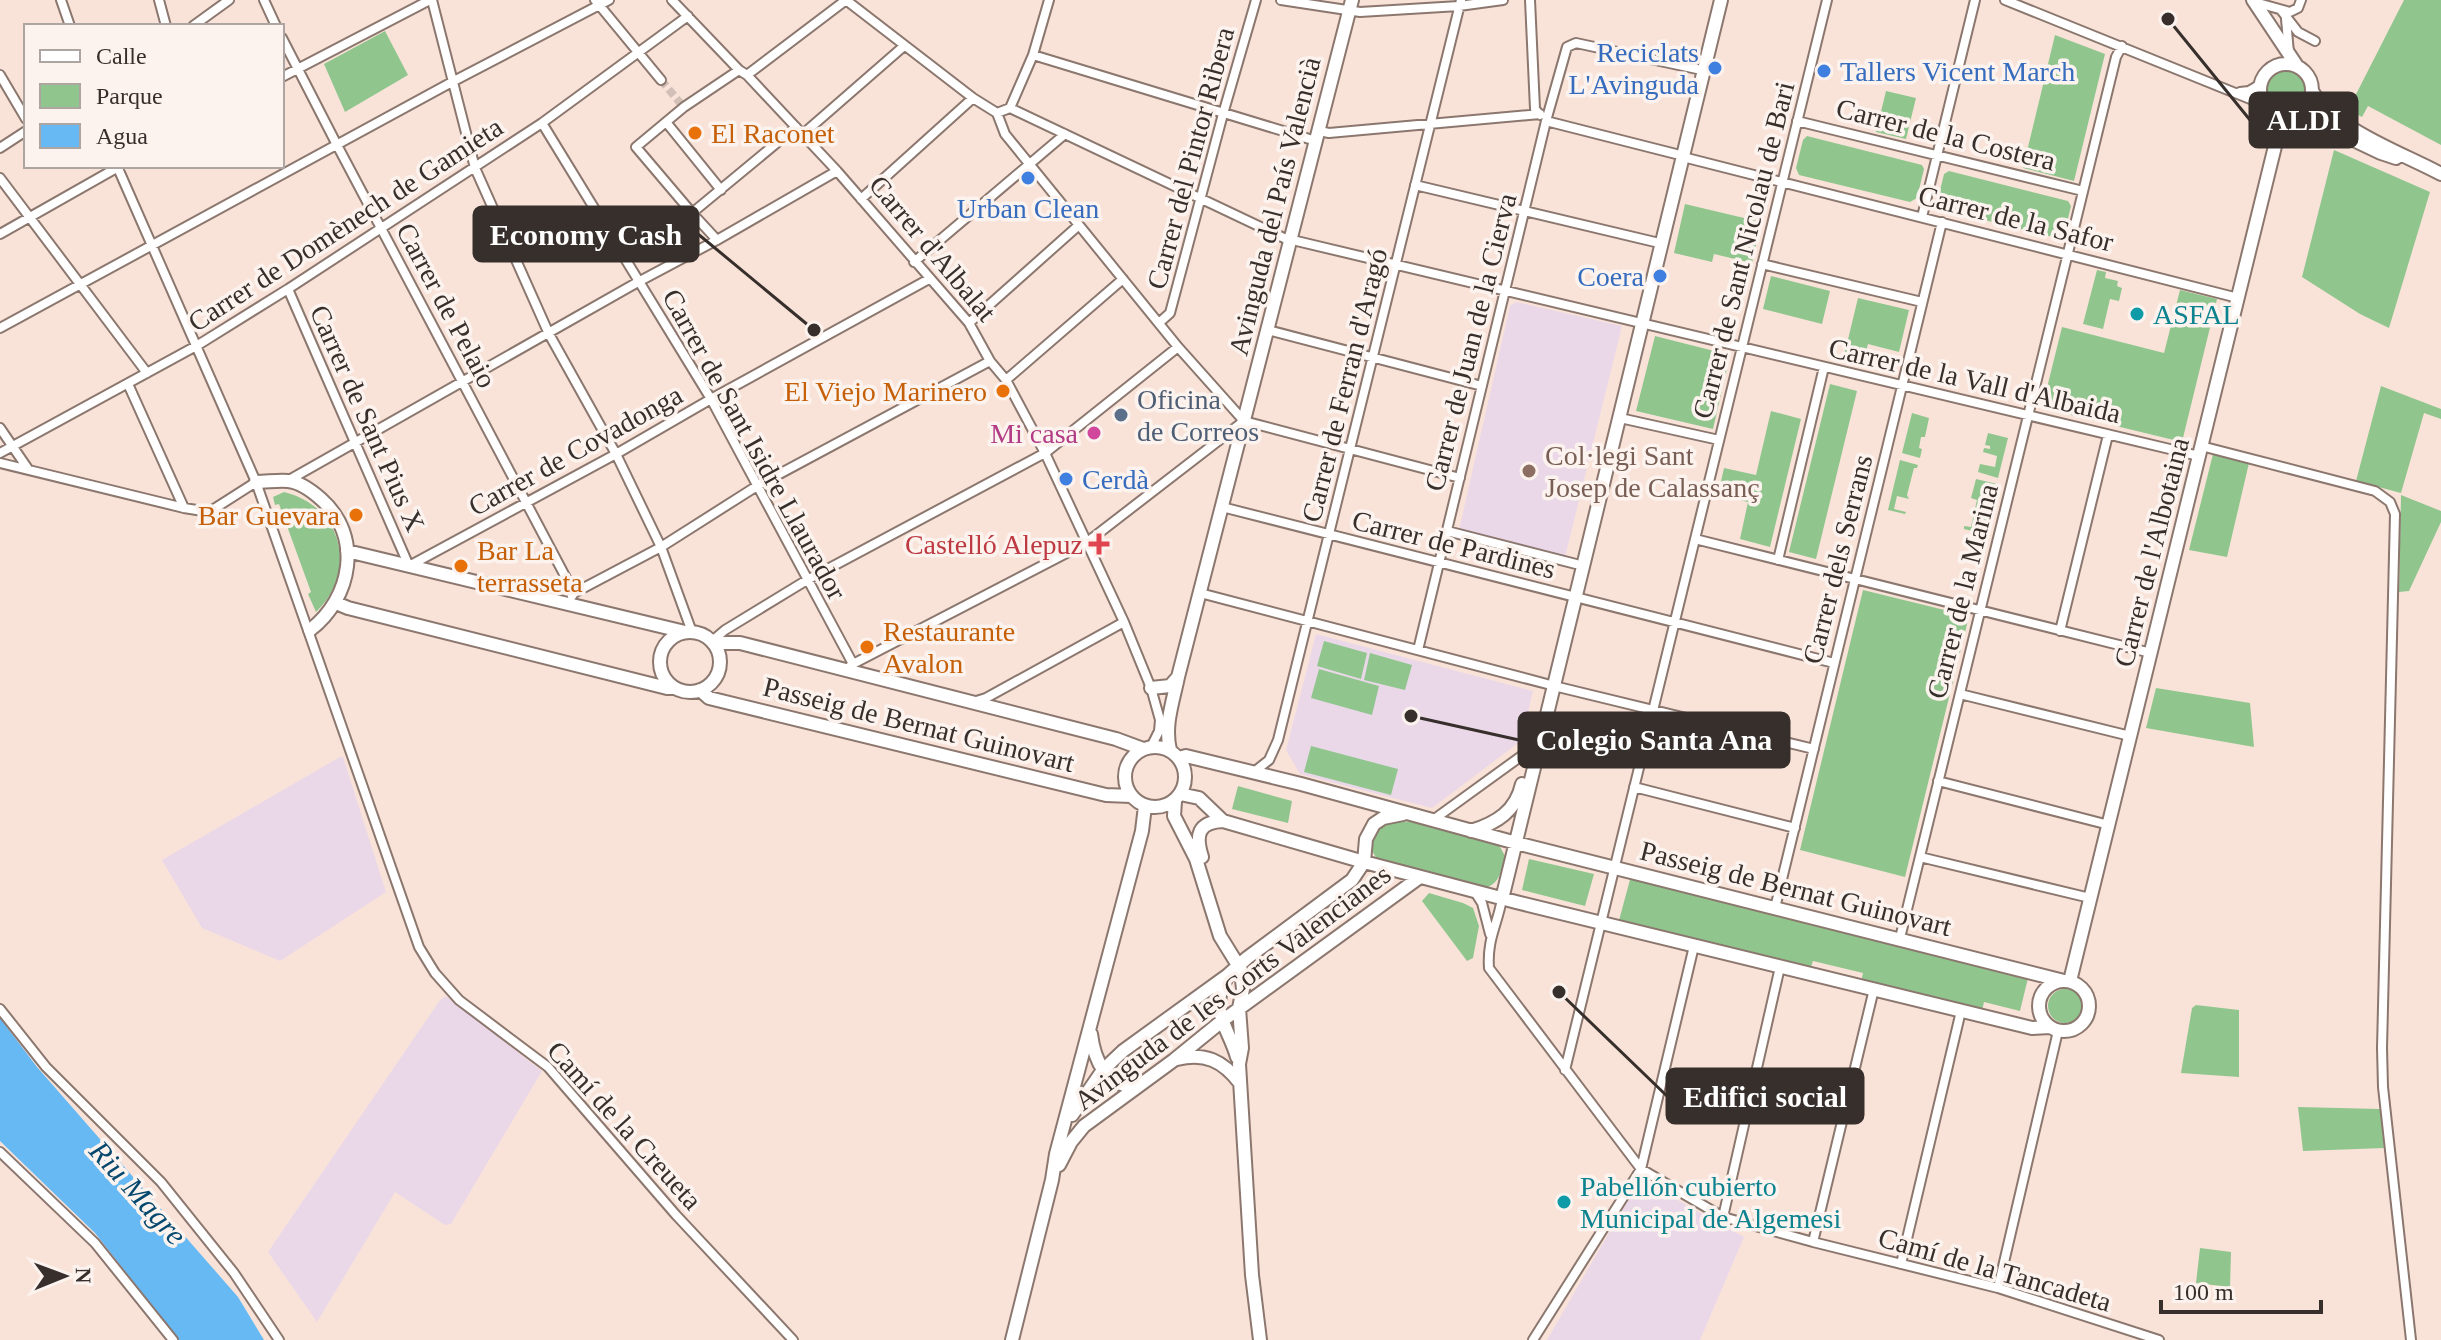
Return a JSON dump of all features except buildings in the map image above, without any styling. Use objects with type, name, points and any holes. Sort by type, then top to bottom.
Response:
[{"type":"street","points":[[61,0],[69,24]]},
{"type":"street","points":[[159,0],[165,24]]},
{"type":"street","points":[[196,24],[229,0]]},
{"type":"street","points":[[264,0],[275,24]]},
{"type":"street","points":[[284,76],[431,0],[475,168],[549,334],[616,454],[661,547],[688,632]]},
{"type":"street","points":[[0,328],[597,3],[609,0]]},
{"type":"street","name":"Carrer d'Albalat","points":[[672,0],[837,171],[969,323],[990,361],[1006,380],[1045,453],[1124,622],[1151,688],[1160,720],[1159,731],[1147,748]]},
{"type":"street","points":[[717,240],[636,147],[682,106],[743,73],[846,0],[997,113],[1005,134],[1029,164],[1178,347],[1244,421],[1460,478]]},
{"type":"street","points":[[997,113],[1010,108],[1033,55],[1049,0]]},
{"type":"street","name":"Carrer del Pintor Ribera","points":[[1160,322],[1170,313],[1256,0]]},
{"type":"street","points":[[1281,0],[1350,6],[1503,0]]},
{"type":"street","points":[[1530,0],[1535,109],[1543,118]]},
{"type":"street","points":[[1502,899],[1572,597],[1620,418],[1655,242],[1680,155],[1713,0]]},
{"type":"street","points":[[1572,597],[1576,564],[1721,0]]},
{"type":"street","name":"Carrer de Sant Nicolau de Bari","points":[[1565,1070],[1827,0]]},
{"type":"street","points":[[1922,217],[1975,0]]},
{"type":"street","points":[[2005,0],[2269,108],[2294,114],[2381,153],[2439,173]]},
{"type":"street","points":[[2283,13],[2295,10],[2301,0]]},
{"type":"street","points":[[2254,1],[2283,13],[2298,32],[2315,41]]},
{"type":"street","points":[[2254,1],[2272,29],[2289,47]]},
{"type":"street","points":[[597,3],[661,80]]},
{"type":"street","name":"Carrer de Ferran d'Aragó","points":[[1254,772],[1269,760],[1278,740],[1460,3]]},
{"type":"street","name":"Avinguda del País Valencià","points":[[1174,754],[1167,737],[1178,677],[1350,6]]},
{"type":"street","points":[[2283,13],[2289,47],[2297,66],[2309,76],[2312,91],[2324,107],[2348,125],[2439,173]]},
{"type":"street","name":"Carrer de Domènech de Gamieta","points":[[11,447],[198,345],[288,289],[542,123],[688,16]]},
{"type":"street","points":[[2272,29],[2276,47],[2275,66]]},
{"type":"street","points":[[2289,47],[2291,34],[2298,32]]},
{"type":"street","name":"Carrer de Pelaio","points":[[284,42],[526,504],[570,598]]},
{"type":"street","name":"Carrer de Juan de la Cierva","points":[[1418,650],[1524,212],[1543,118],[1568,45],[1576,43],[1697,69]]},
{"type":"street","points":[[692,213],[904,46]]},
{"type":"street","name":"Carrer de la Marina","points":[[1900,938],[2116,57],[2122,46]]},
{"type":"street","name":"Carrer de la Safor","points":[[1033,55],[1223,114],[1317,136],[1543,118],[2238,298]]},
{"type":"street","points":[[2269,108],[2260,93],[2265,75],[2282,64],[2297,66]]},
{"type":"street","points":[[0,75],[24,116]]},
{"type":"street","points":[[2235,92],[2249,91],[2261,84]]},
{"type":"street","points":[[2294,114],[2308,104],[2312,91]]},
{"type":"street","points":[[861,199],[973,98]]},
{"type":"street","name":"Carrer de la Vall d'Albaida","points":[[1010,108],[1290,240],[2108,435],[2200,451],[2375,491],[2390,502],[2395,514],[2382,1048],[2383,1087],[2411,1340]]},
{"type":"street","name":"Carrer de l'Albotaina","points":[[2269,108],[2278,134]]},
{"type":"street","name":"Carrer de l'Albotaina","points":[[2067,981],[2109,825],[2278,134],[2294,114]]},
{"type":"street","name":"Carrer de la Costera","points":[[1797,121],[2083,191]]},
{"type":"street","points":[[666,122],[721,190]]},
{"type":"street","name":"Carrer de Sant Isidre Llaurador","points":[[542,123],[711,399],[807,580],[849,667]]},
{"type":"street","points":[[0,148],[24,132]]},
{"type":"street","points":[[914,262],[1065,134]]},
{"type":"street","points":[[0,234],[116,168]]},
{"type":"street","name":"Camí de la Creueta","points":[[118,168],[256,482],[419,947],[435,973],[459,1000],[548,1067],[676,1215],[793,1340]]},
{"type":"street","points":[[0,463],[209,512],[256,482],[289,480],[837,171]]},
{"type":"street","points":[[0,178],[147,373]]},
{"type":"street","points":[[1415,185],[1655,242]]},
{"type":"street","name":"Carrer dels Serrans","points":[[1775,908],[1942,222]]},
{"type":"street","points":[[969,323],[1079,225]]},
{"type":"street","points":[[1762,264],[1922,302]]},
{"type":"street","name":"Carrer de Covadonga","points":[[409,566],[929,279]]},
{"type":"street","points":[[1006,380],[1123,279]]},
{"type":"street","name":"Carrer de Sant Pius X","points":[[288,289],[409,566]]},
{"type":"street","points":[[1268,330],[1482,386]]},
{"type":"street","points":[[713,642],[725,630],[807,580],[1045,453],[1178,347]]},
{"type":"street","points":[[570,598],[661,547],[757,486],[990,361]]},
{"type":"street","points":[[1778,560],[1824,367]]},
{"type":"street","points":[[128,384],[184,508]]},
{"type":"street","points":[[1620,418],[1719,440]]},
{"type":"street","points":[[849,667],[1086,543],[1244,421]]},
{"type":"street","points":[[0,428],[29,470]]},
{"type":"street","points":[[2060,631],[2108,435]]},
{"type":"street","points":[[0,437],[11,447]]},
{"type":"street","points":[[0,453],[11,447]]},
{"type":"street","points":[[289,480],[313,492],[331,510],[344,534],[347,551],[346,578],[336,603],[310,630]]},
{"type":"street","name":"Carrer de Pardines","points":[[1222,507],[1834,663]]},
{"type":"street","points":[[1447,531],[1576,564]]},
{"type":"street","points":[[1695,539],[2151,653]]},
{"type":"street","points":[[336,603],[687,692],[700,690],[711,683],[719,671],[719,656],[713,642],[700,633],[570,598],[347,551]]},
{"type":"street","points":[[1200,593],[1653,711],[1814,749]]},
{"type":"street","points":[[972,703],[1124,622]]},
{"type":"street","points":[[675,688],[663,674],[661,655],[667,643],[688,632]]},
{"type":"street","name":"Passeig de Bernat Guinovart","points":[[713,642],[740,643],[849,667],[972,703],[1147,748]]},
{"type":"street","points":[[1151,688],[1170,686],[1178,677]]},
{"type":"street","points":[[1471,831],[1492,824],[1512,808],[1520,795],[1551,685]]},
{"type":"street","name":"Passeig de Bernat Guinovart","points":[[700,690],[709,698],[724,702],[1106,795],[1131,796]]},
{"type":"street","points":[[1960,694],[2130,736]]},
{"type":"street","points":[[1223,821],[1199,798],[1178,797],[1165,806],[1155,808],[1145,806],[1131,796],[1124,779],[1125,770],[1135,754],[1147,748],[1174,754],[1185,775],[1185,785],[1178,797],[1174,816],[1196,859],[1220,936],[1238,964],[1243,979],[1239,1008],[1242,1048],[1239,1064],[1252,1275],[1260,1340]]},
{"type":"street","points":[[1433,820],[1531,749]]},
{"type":"street","name":"Passeig de Bernat Guinovart","points":[[1174,754],[2067,981]]},
{"type":"street","points":[[1938,781],[2109,825]]},
{"type":"street","points":[[1634,787],[1795,828]]},
{"type":"street","points":[[1012,1340],[1056,1154],[1142,831],[1145,806]]},
{"type":"street","name":"Avinguda de les Corts Valencianes","points":[[1064,1130],[1078,1104],[1103,1070],[1123,1051],[1352,880],[1364,862],[1366,839],[1374,824],[1383,818],[1410,813]]},
{"type":"street","points":[[1213,912],[1198,837],[1202,829],[1212,822],[1223,821],[1502,899],[2032,1028],[2070,1031],[2080,1026],[2089,1012],[2088,995],[2080,986],[2067,981],[2049,986],[2040,999],[2040,1015],[2054,1029]]},
{"type":"street","points":[[1920,857],[2090,898]]},
{"type":"street","name":"Avinguda de les Corts Valencianes","points":[[1052,1180],[1071,1142],[1084,1126],[1239,1008],[1420,877]]},
{"type":"street","name":"Camí de la Tancadeta","points":[[1475,892],[1485,911],[1490,935]]},
{"type":"street","name":"Camí de la Tancadeta","points":[[1502,899],[1487,949],[1489,968],[1641,1169],[1723,1217],[1998,1288],[2159,1340]]},
{"type":"street","points":[[1533,1340],[1641,1169],[1694,946]]},
{"type":"street","points":[[1723,1217],[1780,967]]},
{"type":"street","points":[[1228,975],[1218,1000],[1222,1021],[1239,1064]]},
{"type":"street","points":[[1813,1242],[1874,989]]},
{"type":"street","points":[[0,1009],[46,1067],[161,1182],[234,1273],[279,1340]]},
{"type":"street","points":[[1901,1264],[1961,1011]]},
{"type":"street","points":[[1090,1027],[1093,1047],[1103,1070],[1122,1085],[1136,1086]]},
{"type":"street","points":[[1998,1288],[2054,1029]]},
{"type":"street","points":[[1174,1060],[1204,1056],[1224,1065],[1240,1083]]},
{"type":"street","points":[[0,1152],[95,1243],[173,1340]]},
{"type":"shaded area","name":"Col·legi Sant Josep de Calassanç","points":[[1516,302],[1622,326],[1565,557],[1459,530],[1510,306]]},
{"type":"shaded area","points":[[1316,634],[1533,691],[1521,741],[1432,808],[1300,774],[1286,750]]},
{"type":"shaded area","points":[[343,757],[386,892],[280,961],[202,928],[162,860]]},
{"type":"shaded area","points":[[446,996],[542,1071],[451,1224],[445,1225],[395,1192],[317,1322],[268,1252],[440,1000]]},
{"type":"shaded area","points":[[1640,1179],[1744,1237],[1700,1340],[1547,1340]]},
{"type":"green space","points":[[2404,0],[2441,0],[2441,145],[2368,106],[2362,117],[2348,110]]},
{"type":"green space","points":[[385,31],[408,75],[345,112],[324,64]]},
{"type":"green space","points":[[2055,35],[2105,54],[2074,181],[2023,168]]},
{"type":"green space","points":[[2286,69],[2300,75],[2306,89],[2300,103],[2286,109],[2272,103],[2266,89],[2272,75]]},
{"type":"green space","points":[[1886,91],[1916,98],[1906,139],[1876,132]]},
{"type":"green space","points":[[1807,136],[1922,165],[1924,169],[1917,198],[1910,202],[1799,175],[1796,168],[1803,140]]},
{"type":"green space","points":[[2334,150],[2430,192],[2389,328],[2360,314],[2302,277]]},
{"type":"green space","points":[[1949,171],[2068,201],[2071,206],[2064,235],[2057,238],[1940,209],[1937,203],[1944,174]]},
{"type":"green space","points":[[1685,204],[1761,222],[1752,263],[1714,254],[1712,262],[1674,253]]},
{"type":"green space","points":[[2097,270],[2106,272],[2105,278],[2118,281],[2117,286],[2122,288],[2119,301],[2110,299],[2103,329],[2083,324]]},
{"type":"green space","points":[[1771,276],[1830,291],[1822,324],[1763,309]]},
{"type":"green space","points":[[2180,290],[2217,299],[2182,442],[2042,408],[2062,327],[2164,353]]},
{"type":"green space","points":[[1858,298],[1909,310],[1899,352],[1868,344],[1862,365],[1843,360]]},
{"type":"green space","points":[[1655,336],[1730,355],[1713,429],[1636,411]]},
{"type":"green space","points":[[1830,384],[1857,391],[1816,559],[1789,552]]},
{"type":"green space","points":[[2381,386],[2441,409],[2441,419],[2424,413],[2401,493],[2356,481]]},
{"type":"green space","points":[[1771,411],[1801,419],[1770,547],[1740,539],[1748,502],[1718,495],[1724,468],[1756,475]]},
{"type":"green space","points":[[1912,413],[1929,418],[1925,437],[1921,437],[1920,458],[1902,453]]},
{"type":"green space","points":[[1988,433],[2008,438],[1998,478],[1978,472],[1980,464],[1995,467],[1997,456],[1983,452],[1984,448],[1990,449],[1985,445]]},
{"type":"green space","points":[[2213,454],[2249,463],[2227,557],[2189,550]]},
{"type":"green space","points":[[1900,460],[1918,465],[1914,468],[1907,495],[1909,499],[1897,496],[1894,509],[1905,514],[1888,510]]},
{"type":"green space","points":[[1976,479],[1997,484],[1984,534],[1964,529],[1964,526],[1971,527],[1977,500],[1971,498]]},
{"type":"green space","points":[[284,492],[304,499],[320,511],[331,525],[338,542],[340,560],[337,578],[329,596],[316,612],[279,504],[275,505],[273,497]]},
{"type":"green space","points":[[2401,495],[2441,511],[2441,522],[2409,591],[2399,592]]},
{"type":"green space","points":[[1863,590],[1969,616],[1905,877],[1800,850]]},
{"type":"green space","points":[[1324,641],[1367,653],[1361,679],[1317,666]]},
{"type":"green space","points":[[1370,653],[1412,665],[1405,690],[1364,680]]},
{"type":"green space","points":[[1319,669],[1379,686],[1372,715],[1311,698]]},
{"type":"green space","points":[[2156,688],[2250,703],[2254,747],[2146,728]]},
{"type":"green space","points":[[1311,746],[1398,769],[1391,795],[1304,772]]},
{"type":"green space","points":[[1238,786],[1292,801],[1288,823],[1232,809]]},
{"type":"green space","points":[[1391,821],[1412,822],[1499,845],[1505,856],[1500,875],[1486,888],[1379,861],[1372,849],[1372,838]]},
{"type":"green space","points":[[1529,859],[1594,874],[1585,906],[1522,890]]},
{"type":"green space","points":[[1631,876],[2029,974],[2020,1011],[1984,1002],[1982,1011],[1861,982],[1863,973],[1813,961],[1810,970],[1618,924]]},
{"type":"green space","points":[[1429,893],[1473,908],[1479,926],[1473,958],[1467,961],[1422,901]]},
{"type":"green space","points":[[2065,989],[2077,994],[2082,1006],[2077,1018],[2065,1023],[2053,1018],[2048,1006],[2053,994]]},
{"type":"green space","points":[[2196,1005],[2239,1010],[2239,1077],[2181,1073],[2192,1008]]},
{"type":"green space","points":[[2298,1107],[2380,1109],[2384,1148],[2303,1151]]},
{"type":"green space","points":[[2200,1248],[2231,1252],[2230,1287],[2196,1283]]},
{"type":"water","name":"Riu Magre","points":[[0,1018],[37,1067],[238,1297],[264,1340],[179,1340],[95,1233],[0,1141]]},
{"type":"tunnel","points":[[661,80],[681,104]]},
{"type":"place","name":"ALDI","points":[[2168,19]]},
{"type":"place","name":"Reciclats L'Avinguda","points":[[1715,68]]},
{"type":"place","name":"Tallers Vicent March","points":[[1824,71]]},
{"type":"place","name":"El Raconet","points":[[695,133]]},
{"type":"place","name":"Urban Clean","points":[[1028,178]]},
{"type":"place","name":"Coera","points":[[1660,276]]},
{"type":"place","name":"ASFAL","points":[[2137,314]]},
{"type":"place","name":"Economy Cash","points":[[814,330]]},
{"type":"place","name":"El Viejo Marinero","points":[[1003,391]]},
{"type":"place","name":"Oficina de Correos","points":[[1121,415]]},
{"type":"place","name":"Mi casa","points":[[1094,433]]},
{"type":"place","name":"Col·legi Sant Josep de Calassanç","points":[[1529,471]]},
{"type":"place","name":"Cerdà","points":[[1066,479]]},
{"type":"place","name":"Bar Guevara","points":[[356,515]]},
{"type":"place","name":"Castelló Alepuz","points":[[1099,544]]},
{"type":"place","name":"Bar La terrasseta","points":[[461,566]]},
{"type":"place","name":"Restaurante Avalon","points":[[867,647]]},
{"type":"place","name":"Colegio Santa Ana","points":[[1411,716]]},
{"type":"place","name":"Edifici social","points":[[1559,992]]},
{"type":"place","name":"Pabellón cubierto Municipal de Algemesi","points":[[1564,1202]]}]
